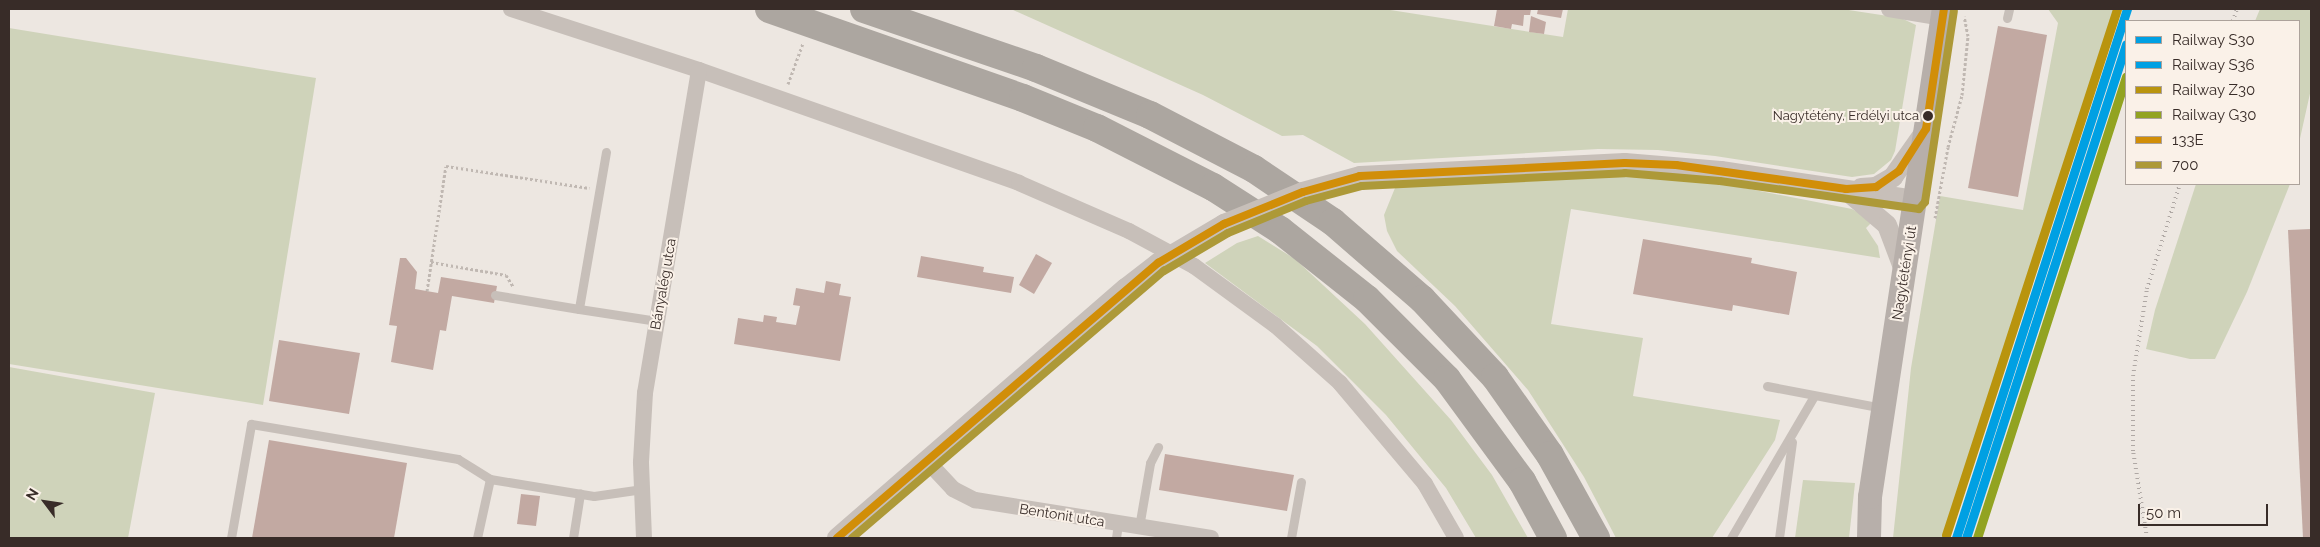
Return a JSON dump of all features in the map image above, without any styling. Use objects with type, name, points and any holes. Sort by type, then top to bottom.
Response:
[{"type":"highway","points":[[770,9],[1023,98],[1097,128],[1213,187],[1280,230],[1367,299],[1447,379],[1522,481],[1553,538]]},
{"type":"highway","points":[[864,9],[1036,68],[1150,115],[1254,169],[1333,222],[1422,299],[1495,377],[1550,455],[1596,538]]},
{"type":"main road","name":"Nagytétényi út","points":[[1869,538],[1870,497],[1904,271],[1926,129],[1950,12]]},
{"type":"street","points":[[511,9],[699,70],[1067,202],[1129,230],[1194,266],[1275,324],[1340,383],[1425,484],[1456,538]]},
{"type":"street","points":[[1889,9],[1950,12]]},
{"type":"street","name":"Bányalég utca","points":[[644,538],[641,429],[699,70]]},
{"type":"street","points":[[1846,190],[1876,187],[1894,177],[1926,129]]},
{"type":"street","points":[[837,538],[928,462],[1126,288],[1158,263],[1224,224],[1303,192],[1360,176],[1625,163],[1685,166],[1846,190],[1914,211]]},
{"type":"street","points":[[1846,190],[1887,225],[1904,271]]},
{"type":"street","name":"Bentonit utca","points":[[928,462],[953,489],[974,500],[1117,531],[1139,526],[1211,538]]},
{"type":"street","name":"Bányalég utca","points":[[642,494],[655,538]]},
{"type":"lane","points":[[580,309],[606,152]]},
{"type":"lane","points":[[495,296],[657,321]]},
{"type":"lane","points":[[1767,386],[1884,408]]},
{"type":"lane","points":[[1731,538],[1792,437],[1814,396]]},
{"type":"lane","points":[[231,538],[251,424],[458,459],[490,479],[594,496],[642,494]]},
{"type":"lane","points":[[1779,538],[1792,437]]},
{"type":"lane","points":[[1139,526],[1150,463],[1158,447]]},
{"type":"lane","points":[[476,538],[490,479]]},
{"type":"lane","points":[[1291,538],[1301,482]]},
{"type":"lane","points":[[574,538],[580,494]]},
{"type":"path","points":[[1914,211],[1934,225],[1948,147],[1962,95],[1968,36],[1950,12]]},
{"type":"path","points":[[786,90],[803,42]]},
{"type":"path","points":[[427,291],[446,166],[600,190]]},
{"type":"path","points":[[431,262],[506,275],[513,282],[515,299]]},
{"type":"green space","points":[[1011,9],[1384,9],[1563,37],[1568,9],[1842,9],[1901,18],[1916,25],[1895,151],[1891,160],[1874,174],[1852,177],[1715,156],[1658,150],[1598,149],[1354,163],[1303,135],[1282,136],[1203,95]]},
{"type":"green space","points":[[2048,9],[2122,9],[1948,538],[1893,538],[1911,368],[1940,196],[2023,210],[2058,23]]},
{"type":"green space","points":[[2260,9],[2311,9],[2311,89],[2300,138],[2300,20],[2255,20]]},
{"type":"green space","points":[[9,28],[316,78],[263,405],[9,364]]},
{"type":"green space","points":[[1614,174],[1695,178],[1852,209],[1873,221],[1866,228],[1878,246],[1880,258],[1571,209],[1551,324],[1643,338],[1633,396],[1780,420],[1775,440],[1712,538],[1616,538],[1584,477],[1528,390],[1455,306],[1397,251],[1387,231],[1384,215],[1395,188],[1442,181]]},
{"type":"green space","points":[[2196,185],[2290,185],[2247,292],[2215,359],[2190,359],[2146,349],[2155,310]]},
{"type":"green space","points":[[1258,236],[1295,259],[1365,324],[1451,420],[1492,475],[1528,538],[1476,538],[1446,488],[1386,415],[1317,346],[1205,263],[1237,243]]},
{"type":"green space","points":[[9,367],[155,393],[128,538],[9,538]]},
{"type":"green space","points":[[1803,480],[1855,483],[1849,538],[1795,538]]},
{"type":"building","points":[[1497,9],[1531,9],[1530,15],[1524,15],[1523,26],[1512,24],[1511,29],[1494,26]]},
{"type":"building","points":[[1538,9],[1563,9],[1561,18],[1537,14]]},
{"type":"building","points":[[1531,16],[1546,22],[1544,34],[1529,32]]},
{"type":"building","points":[[1998,26],[2047,35],[2018,197],[1968,188]]},
{"type":"building","points":[[2311,229],[2311,538],[2303,538],[2288,230]]},
{"type":"building","points":[[1643,239],[1752,258],[1751,263],[1797,272],[1789,315],[1733,305],[1732,311],[1633,294]]},
{"type":"building","points":[[1036,254],[1052,263],[1034,294],[1019,285]]},
{"type":"building","points":[[921,256],[984,267],[983,272],[1014,277],[1011,293],[917,277]]},
{"type":"building","points":[[400,258],[406,258],[417,272],[415,289],[438,293],[441,277],[497,286],[494,303],[452,296],[446,331],[440,330],[433,370],[391,362],[397,326],[389,325]]},
{"type":"building","points":[[826,281],[841,284],[839,295],[851,297],[840,361],[734,344],[738,318],[763,322],[764,315],[777,317],[776,322],[796,325],[800,306],[793,305],[796,288],[824,293]]},
{"type":"building","points":[[279,340],[360,353],[349,414],[269,401]]},
{"type":"building","points":[[269,440],[407,463],[394,538],[252,538]]},
{"type":"building","points":[[1165,454],[1294,475],[1287,511],[1159,490]]},
{"type":"building","points":[[521,494],[540,496],[536,526],[517,524]]},
{"type":"railway","points":[[2233,20],[2237,9]]},
{"type":"railway","points":[[2147,538],[2133,451],[2133,376],[2147,289],[2180,185]]},
{"type":"rail line","name":"Z30","points":[[1946,535],[2117,9]]},
{"type":"rail line","name":"S30","points":[[1956,538],[2127,9]]},
{"type":"rail line","name":"S36","points":[[1966,538],[2125,47]]},
{"type":"rail line","name":"G30","points":[[1977,538],[2125,79]]},
{"type":"transit line","name":"133E","points":[[837,538],[1158,263],[1224,224],[1303,192],[1360,176],[1625,163],[1676,165],[1846,189],[1876,187],[1899,171],[1926,129],[1944,9]]},
{"type":"transit line","name":"700","points":[[852,538],[1164,271],[1228,233],[1306,201],[1362,186],[1625,173],[1720,181],[1919,209],[1925,202],[1954,11]]},
{"type":"place","name":"Nagytétény, Erdélyi utca","points":[[1928,116]]}]
